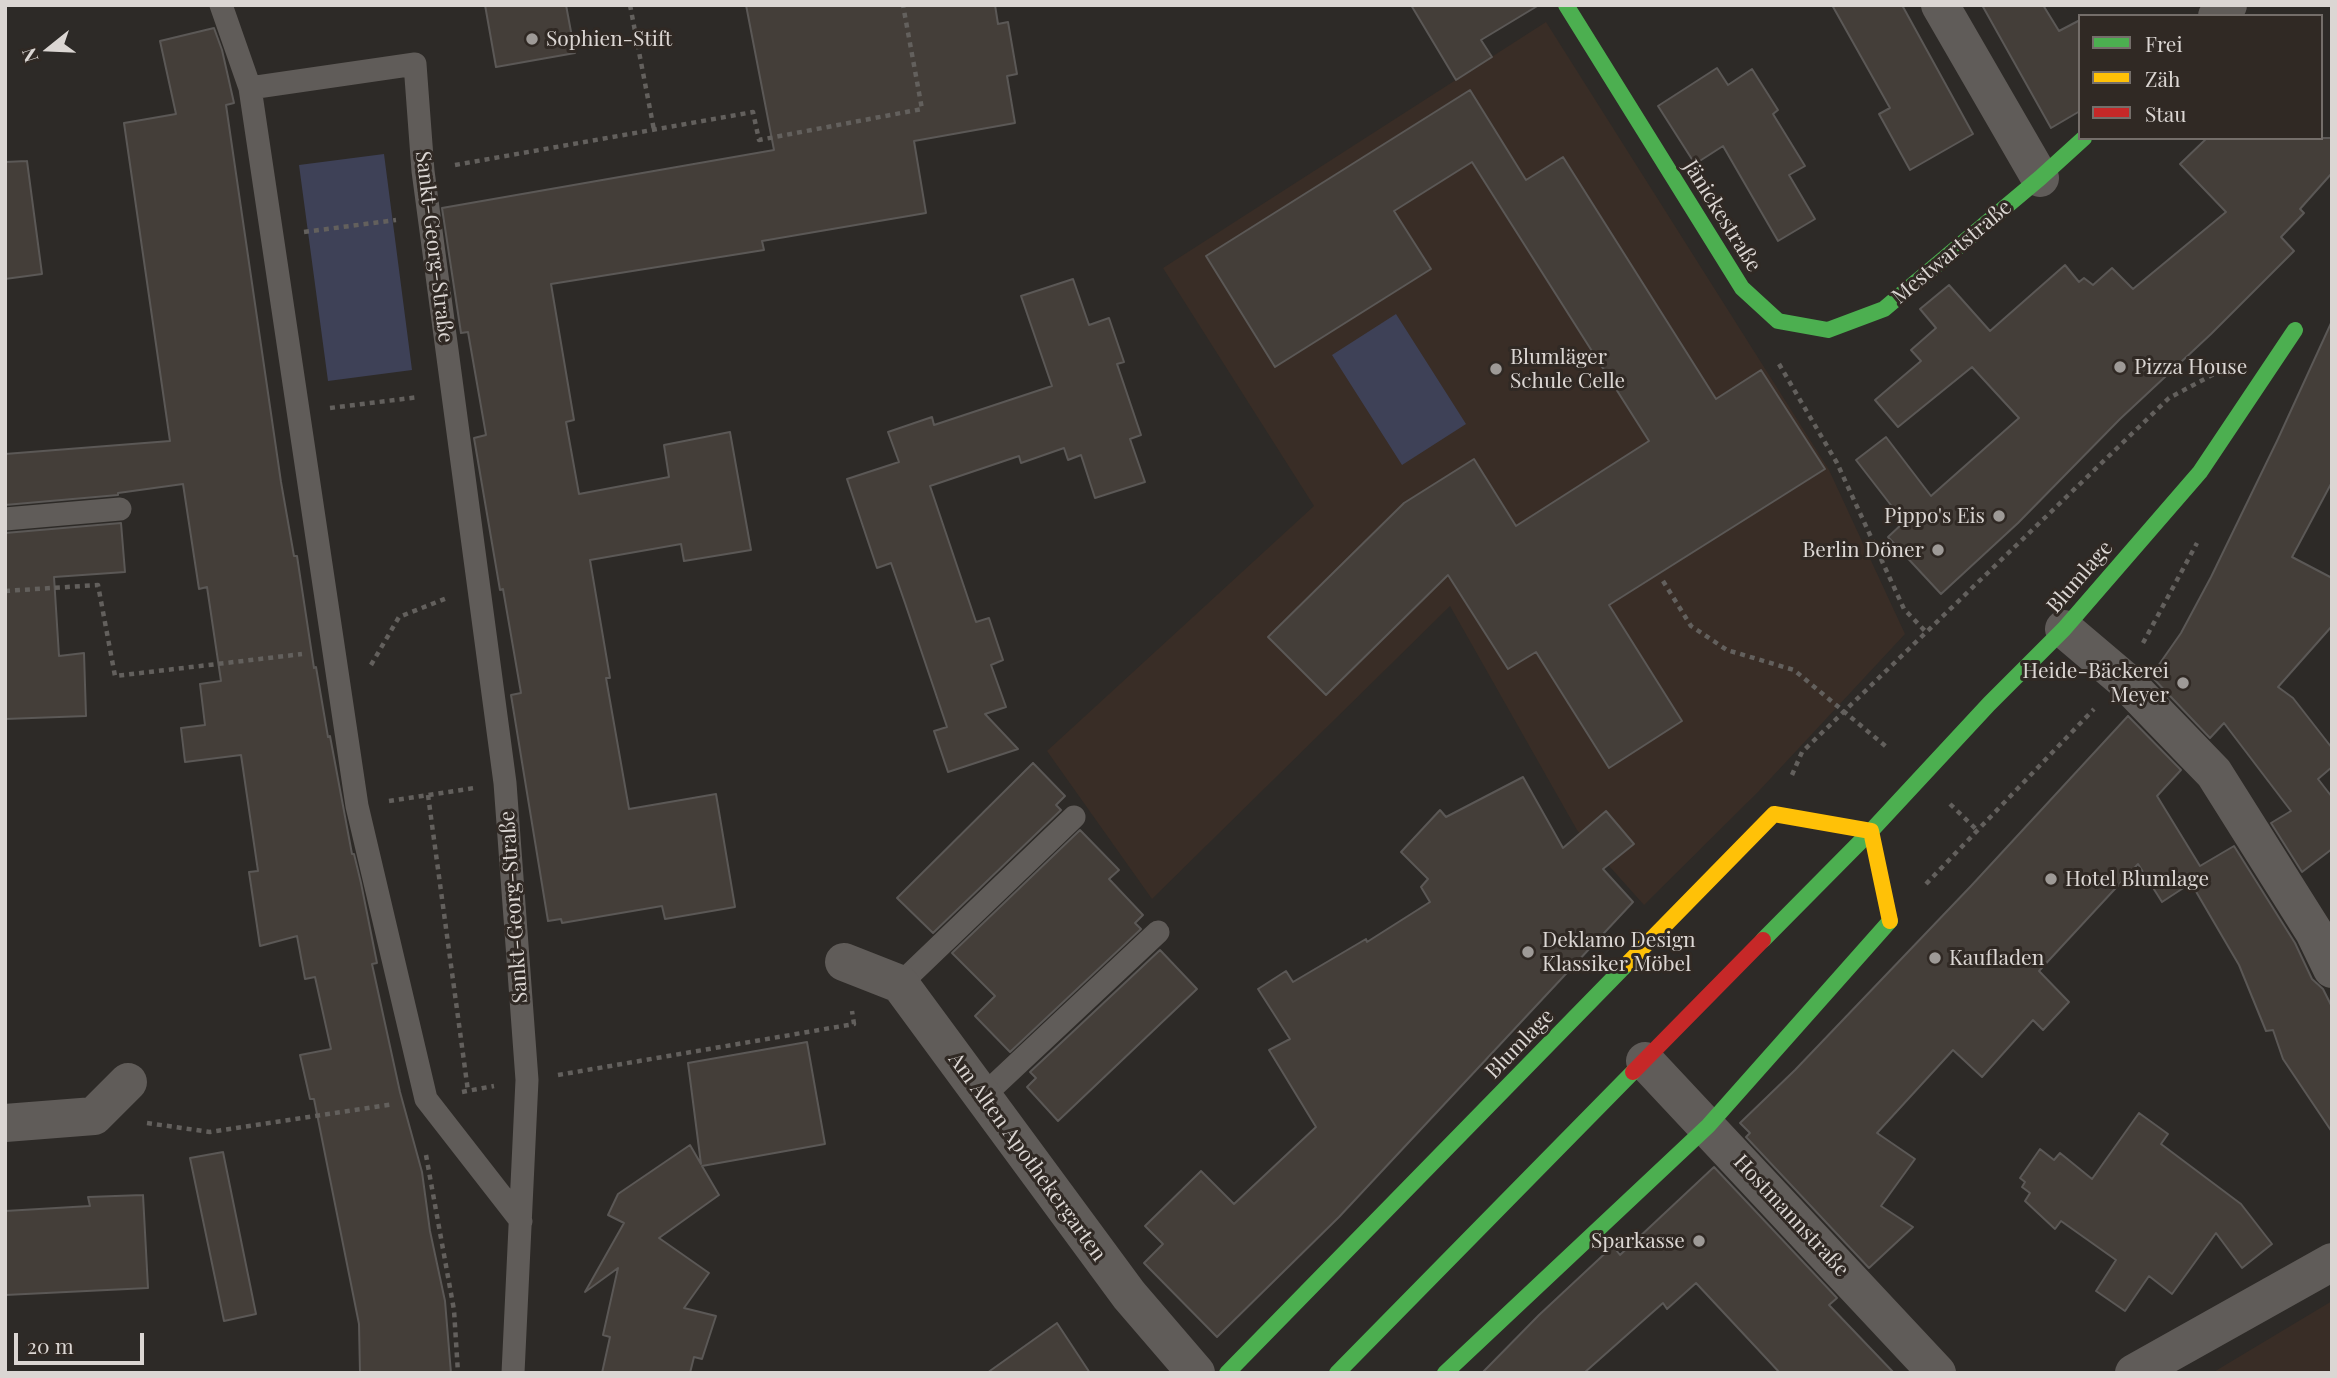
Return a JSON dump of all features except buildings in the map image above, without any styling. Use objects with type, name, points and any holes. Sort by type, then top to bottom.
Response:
[{"type":"street","name":"Jänickestraße","points":[[1566,5],[1742,288],[1778,321]]},
{"type":"street","points":[[1940,5],[2040,178]]},
{"type":"street","name":"Mestwartstraße","points":[[1778,321],[1828,330],[1884,309],[2082,140]]},
{"type":"street","name":"Blumlage","points":[[1337,1373],[1871,831],[1980,713],[2064,629],[2200,472],[2295,330]]},
{"type":"street","points":[[2064,629],[2123,678],[2214,773],[2314,932],[2332,970]]},
{"type":"street","points":[[1445,1373],[1708,1126],[1891,920],[1871,831],[1774,814]]},
{"type":"street","name":"Blumlage","points":[[1227,1373],[1774,814]]},
{"type":"street","points":[[844,962],[900,984]]},
{"type":"street","name":"Am Alten Apothekergarten","points":[[900,984],[1129,1295],[1196,1373]]},
{"type":"street","name":"Hostmannstraße","points":[[1645,1061],[1937,1373]]},
{"type":"street","points":[[5,1123],[94,1116],[128,1082]]},
{"type":"street","points":[[2134,1373],[2332,1262]]},
{"type":"lane","points":[[221,5],[250,88],[357,806],[426,1099],[521,1221]]},
{"type":"lane","name":"Sankt-Georg-Straße","points":[[250,88],[415,64],[423,171],[505,783],[527,1080],[513,1373]]},
{"type":"lane","points":[[5,519],[120,509]]},
{"type":"lane","points":[[900,984],[1074,817]]},
{"type":"lane","points":[[982,1097],[1158,932]]},
{"type":"path","points":[[630,5],[654,130]]},
{"type":"path","points":[[423,171],[754,112],[759,139],[922,109],[903,5]]},
{"type":"path","points":[[272,236],[429,216]]},
{"type":"path","points":[[1778,321],[1779,365],[1837,463],[1904,609],[1926,632]]},
{"type":"path","points":[[1774,814],[1802,752],[2169,398],[2215,373]]},
{"type":"path","points":[[298,412],[453,392]]},
{"type":"path","points":[[1663,581],[1691,626],[1727,650],[1794,670],[1844,712]]},
{"type":"path","points":[[5,590],[98,585],[115,676],[333,650]]},
{"type":"path","points":[[337,674],[370,667],[399,617],[447,598],[480,594]]},
{"type":"path","points":[[357,806],[505,783]]},
{"type":"path","points":[[428,795],[468,1091]]},
{"type":"path","points":[[94,1116],[210,1132],[426,1099],[854,1024],[844,962]]},
{"type":"path","points":[[426,1099],[424,1144],[454,1310],[458,1373]]},
{"type":"shaded area","name":"Blumläger Schule Celle","points":[[1546,22],[1829,470],[1905,634],[1758,792],[1644,905],[1577,830],[1450,606],[1152,899],[1047,751],[1314,506],[1163,268]]},
{"type":"shaded area","points":[[384,154],[412,370],[328,381],[299,165]]},
{"type":"shaded area","points":[[1396,314],[1466,424],[1402,465],[1332,355]]},
{"type":"shaded area","points":[[2332,1301],[2332,1373],[2212,1373]]},
{"type":"traffic: fast","points":[[1566,5],[1742,288],[1778,321],[1828,330],[1884,309],[2082,140]]},
{"type":"traffic: fast","points":[[1763,940],[2064,629],[2200,472],[2295,330]]},
{"type":"traffic: fast","points":[[1445,1373],[1708,1126],[1890,921]]},
{"type":"traffic: fast","points":[[1227,1373],[1627,964]]},
{"type":"traffic: fast","points":[[1337,1373],[1633,1072]]},
{"type":"traffic: slow","points":[[1627,964],[1774,814],[1871,831],[1890,921]]},
{"type":"traffic: jam","points":[[1633,1072],[1763,940]]},
{"type":"place","name":"Sophien-Stift","points":[[532,39]]},
{"type":"place","name":"Pizza House","points":[[2120,367]]},
{"type":"place","name":"Blumläger Schule Celle","points":[[1496,369]]},
{"type":"place","name":"Pippo's Eis","points":[[1999,516]]},
{"type":"place","name":"Berlin Döner","points":[[1938,550]]},
{"type":"place","name":"Heide-Bäckerei Meyer","points":[[2183,683]]},
{"type":"place","name":"Hotel Blumlage","points":[[2051,879]]},
{"type":"place","name":"Deklamo Design Klassiker Möbel","points":[[1528,952]]},
{"type":"place","name":"Kaufladen","points":[[1935,958]]},
{"type":"place","name":"Sparkasse","points":[[1699,1241]]}]
